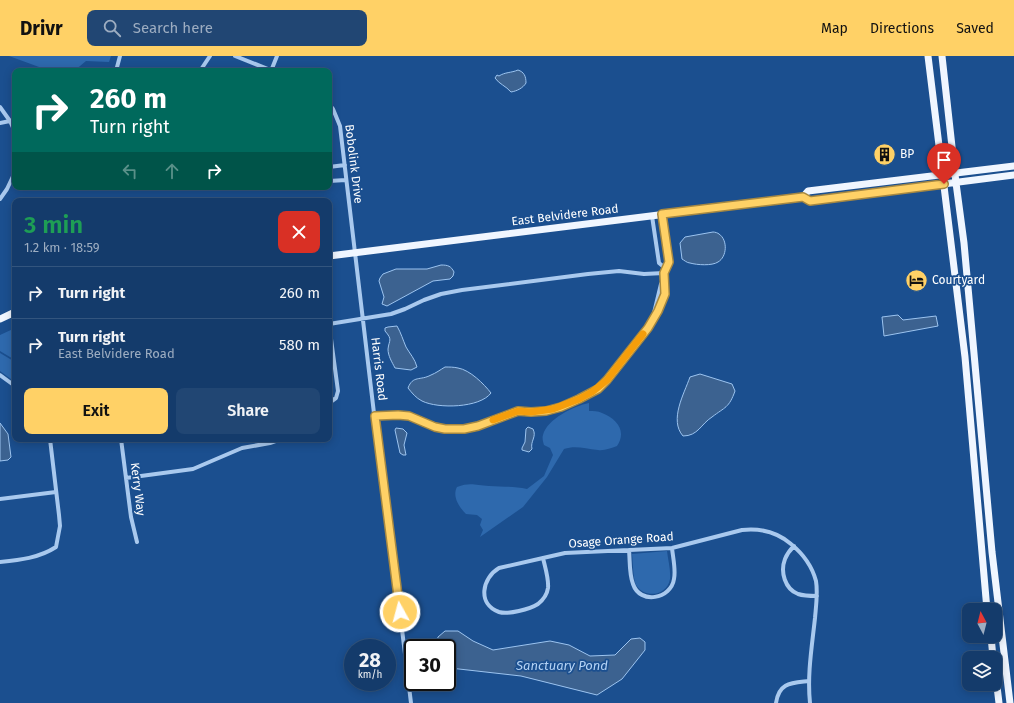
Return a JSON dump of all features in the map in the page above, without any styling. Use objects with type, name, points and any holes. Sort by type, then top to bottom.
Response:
[{"type":"main road","points":[[928,56],[965,357],[986,603]]},
{"type":"main road","points":[[942,56],[966,265],[992,552],[1010,703]]},
{"type":"main road","name":"East Belvidere Road","points":[[803,197],[808,191],[1014,166]]},
{"type":"main road","name":"East Belvidere Road","points":[[332,256],[803,197],[810,201],[1014,176]]},
{"type":"main road","points":[[0,319],[12,313]]},
{"type":"main road","points":[[998,691],[999,703]]},
{"type":"street","points":[[117,68],[120,56]]},
{"type":"street","points":[[202,68],[210,56]]},
{"type":"street","points":[[234,56],[264,68]]},
{"type":"street","points":[[273,68],[277,56]]},
{"type":"street","points":[[0,107],[12,125]]},
{"type":"street","name":"Bobolink Drive","points":[[332,108],[340,126],[355,252]]},
{"type":"street","points":[[0,123],[10,121]]},
{"type":"street","points":[[332,167],[345,165]]},
{"type":"street","points":[[0,199],[12,178]]},
{"type":"street","points":[[332,181],[346,180]]},
{"type":"street","points":[[375,416],[409,416],[435,427],[445,429],[464,429],[478,426],[518,411],[546,411],[561,407],[599,387],[607,380],[643,333],[653,317],[661,284],[664,279],[665,268],[669,262],[662,214]]},
{"type":"street","points":[[652,216],[659,263],[665,268]]},
{"type":"street","name":"Harris Road","points":[[355,252],[411,703]]},
{"type":"street","points":[[332,324],[363,320],[370,317],[390,314],[441,294],[462,290],[619,271],[644,274],[664,273]]},
{"type":"street","points":[[332,346],[338,391],[336,398],[332,401]]},
{"type":"street","points":[[0,375],[12,384]]},
{"type":"street","points":[[0,562],[34,558],[46,554],[56,547],[60,526],[50,442]]},
{"type":"street","name":"Kerry Way","points":[[121,442],[131,517],[137,542]]},
{"type":"street","points":[[126,478],[193,470],[242,448],[268,442]]},
{"type":"street","points":[[0,499],[56,492]]},
{"type":"street","name":"Osage Orange Road","points":[[544,558],[548,586],[544,598],[538,604],[514,612],[500,612],[486,600],[484,588],[488,578],[499,568],[565,553],[672,548],[742,530],[752,529],[762,530],[784,538],[794,546],[808,562],[816,581],[817,596],[809,682],[810,703]]},
{"type":"street","points":[[794,546],[785,558],[783,564],[785,582],[794,592],[800,595],[817,596]]},
{"type":"street","points":[[629,550],[633,585],[638,592],[654,598],[662,596],[668,592],[672,586],[675,572],[672,548]]},
{"type":"street","points":[[776,703],[777,698],[784,687],[795,682],[809,682]]},
{"type":"shaded area","points":[[9,56],[111,56],[109,62],[86,61],[78,68],[42,68]]},
{"type":"shaded area","points":[[12,329],[12,358],[0,351],[0,335]]},
{"type":"shaded area","points":[[0,353],[12,360],[12,380],[0,371]]},
{"type":"shaded area","points":[[589,403],[589,411],[599,412],[607,416],[619,426],[621,435],[617,446],[603,450],[577,447],[564,449],[547,477],[523,507],[480,537],[483,530],[480,525],[482,519],[477,515],[466,514],[461,508],[455,494],[457,487],[473,484],[527,489],[544,476],[553,455],[550,448],[544,445],[543,436],[546,429],[562,414],[576,407]]},
{"type":"shaded area","points":[[667,551],[670,569],[670,579],[668,585],[665,589],[655,594],[650,594],[640,589],[635,582],[632,554]]},
{"type":"water","points":[[518,70],[522,72],[526,78],[526,83],[522,88],[515,91],[511,92],[495,78],[497,75],[499,76]]},
{"type":"water","points":[[713,232],[719,234],[724,240],[725,253],[721,260],[712,264],[704,265],[689,263],[682,259],[680,243],[685,237]]},
{"type":"water","points":[[446,265],[452,268],[454,272],[450,279],[433,281],[387,306],[382,304],[384,297],[379,281],[383,274],[396,269],[427,269]]},
{"type":"water","points":[[898,315],[903,320],[936,316],[938,326],[884,336],[882,317]]},
{"type":"water","points":[[397,326],[417,367],[411,370],[395,368],[389,357],[388,349],[390,338],[385,331],[385,328]]},
{"type":"water","points":[[445,367],[463,369],[467,371],[481,382],[491,393],[486,398],[478,402],[458,406],[448,406],[429,404],[422,401],[408,388],[412,381],[427,377]]},
{"type":"water","points":[[700,374],[732,384],[735,391],[731,401],[726,407],[708,420],[696,432],[683,436],[679,430],[677,422],[681,399],[690,377]]},
{"type":"water","points":[[0,423],[8,434],[11,457],[8,460],[0,461]]},
{"type":"water","points":[[528,427],[533,429],[534,432],[532,449],[529,452],[522,450],[525,442],[526,429]]},
{"type":"water","points":[[396,428],[403,429],[407,433],[404,445],[406,455],[400,453],[395,430]]},
{"type":"water","name":"Sanctuary Pond","points":[[445,631],[458,631],[473,641],[493,650],[550,641],[569,645],[590,656],[615,655],[631,639],[640,638],[645,642],[645,650],[622,679],[597,695],[521,676],[456,669],[456,639],[437,639]]},
{"type":"slow traffic","points":[[493,420],[518,411],[546,411],[561,407],[598,389],[607,380],[643,334]]},
{"type":"place","name":"BP","points":[[884,154]]},
{"type":"place","name":"Courtyard","points":[[916,280]]},
{"type":"route","points":[[400,612],[388,515],[382,481],[375,416],[409,416],[435,427],[454,430],[464,429],[478,426],[518,411],[546,411],[561,407],[598,389],[607,380],[648,328],[653,317],[658,311],[665,294],[664,273],[669,262],[662,214],[803,197],[810,201],[944,184]]}]
